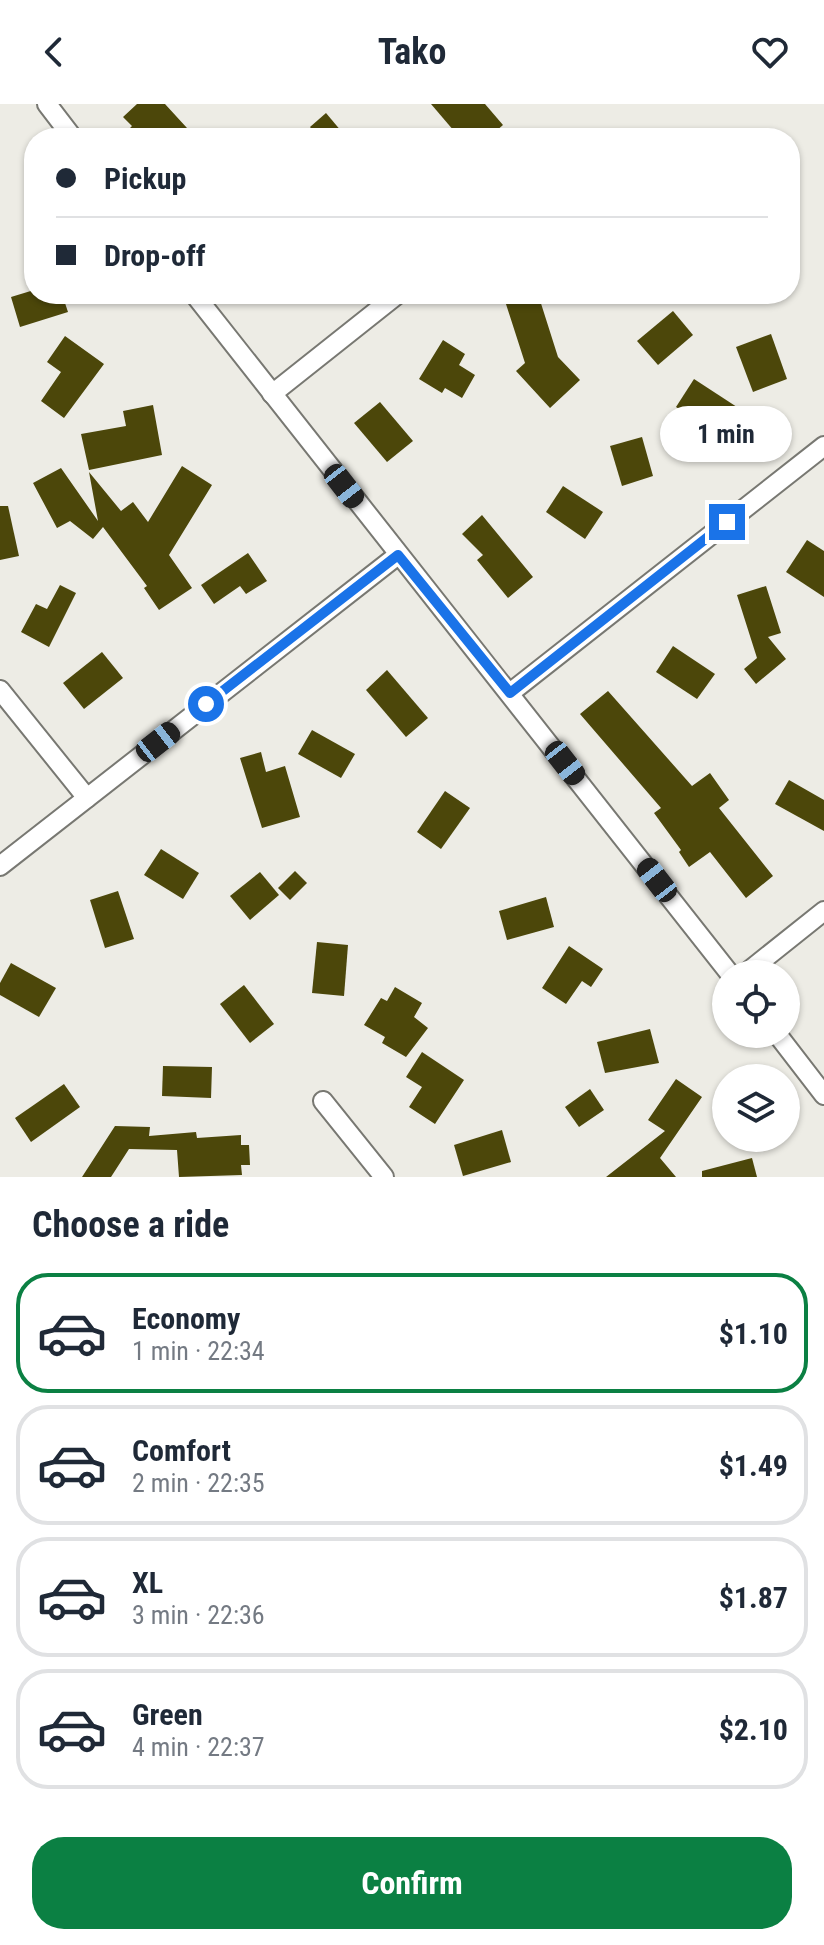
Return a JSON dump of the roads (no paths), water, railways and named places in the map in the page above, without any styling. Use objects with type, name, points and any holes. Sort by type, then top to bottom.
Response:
[{"type":"street","points":[[47,104],[65,128]]},
{"type":"street","points":[[202,304],[719,960]]},
{"type":"street","points":[[272,394],[385,304]]},
{"type":"street","points":[[510,693],[824,446]]},
{"type":"street","points":[[0,866],[398,555]]},
{"type":"street","points":[[0,690],[87,798]]},
{"type":"street","points":[[763,960],[824,911]]},
{"type":"street","points":[[788,1048],[824,1095]]},
{"type":"street","points":[[323,1101],[384,1177]]}]
